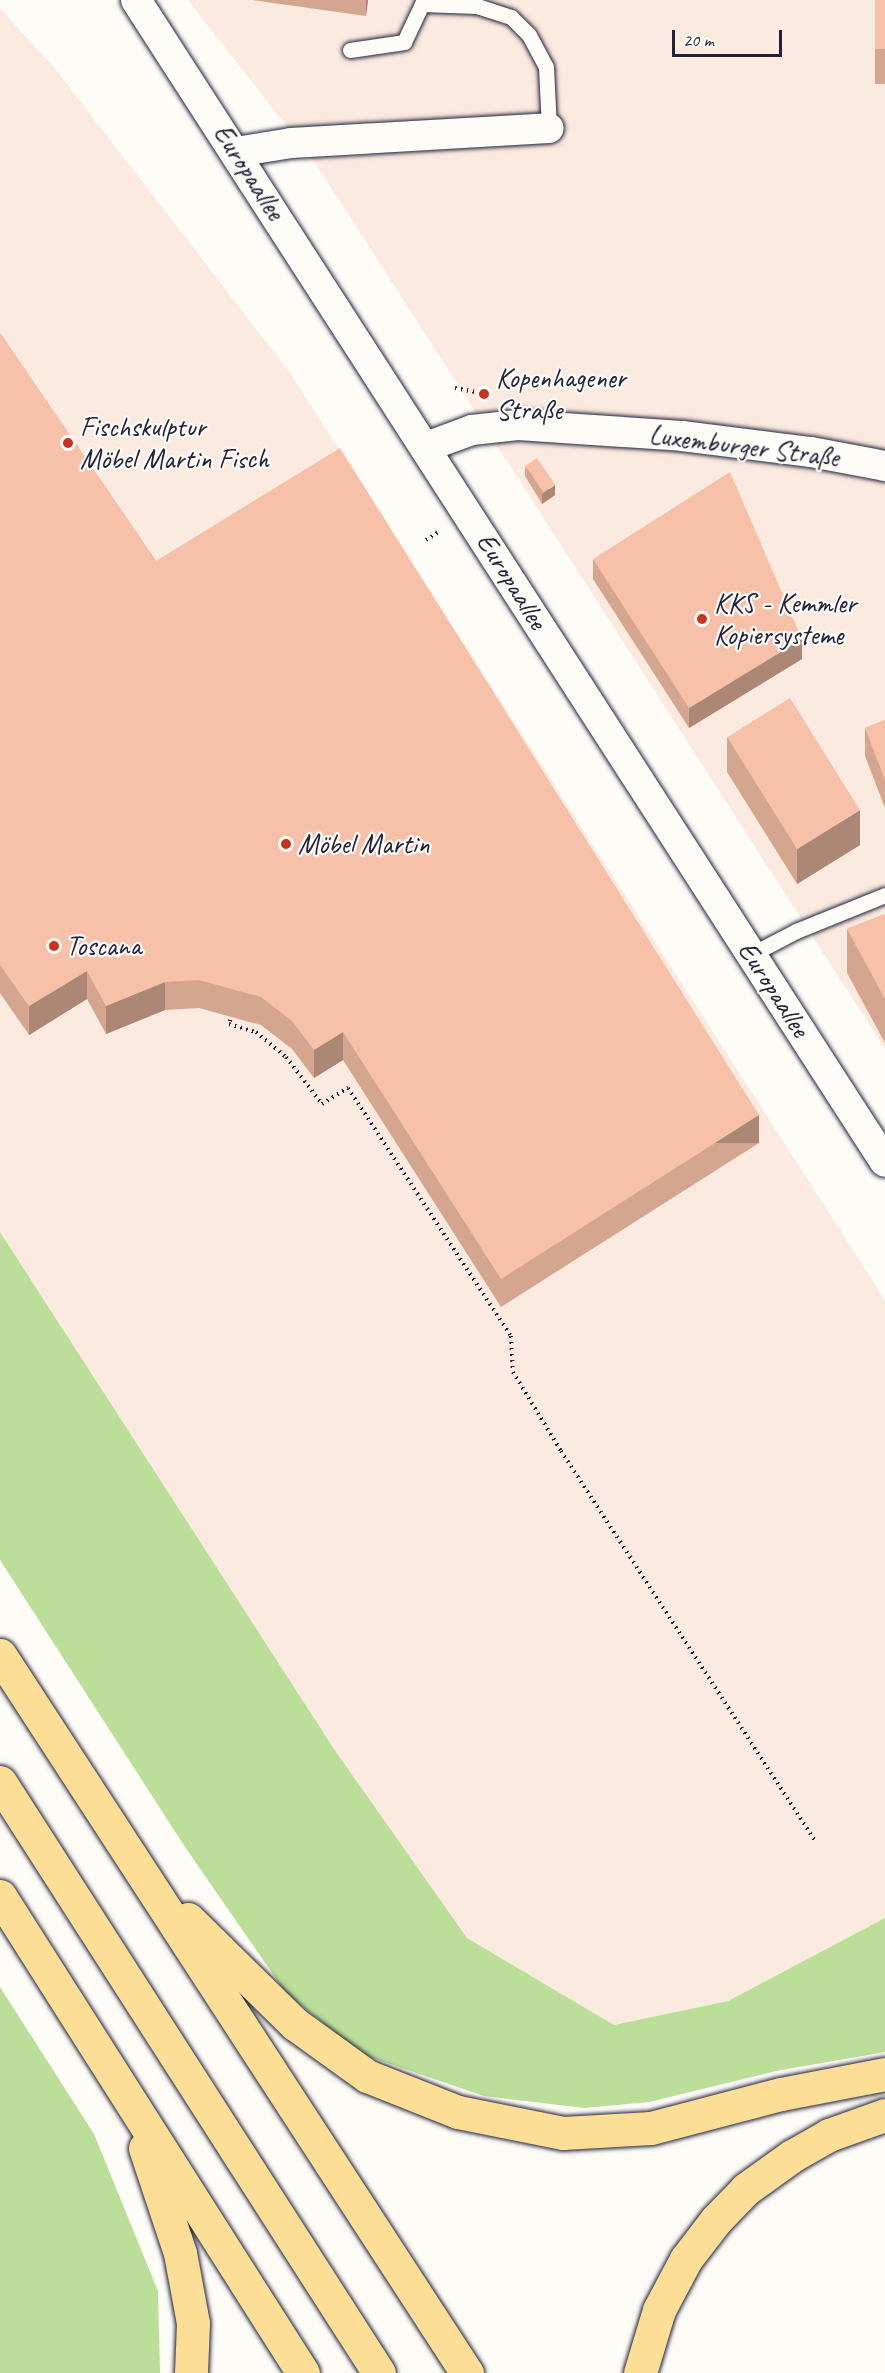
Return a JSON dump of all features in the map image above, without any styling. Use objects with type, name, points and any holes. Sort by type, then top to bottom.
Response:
[{"type":"highway","points":[[0,1655],[467,2373]]},
{"type":"highway","points":[[0,1782],[379,2373]]},
{"type":"highway","points":[[135,1863],[295,2024],[367,2076],[458,2112],[563,2133],[651,2128],[781,2094],[885,2074]]},
{"type":"highway","points":[[0,1896],[303,2373]]},
{"type":"highway","points":[[128,2098],[180,2253],[193,2324],[191,2373]]},
{"type":"highway","points":[[640,2373],[659,2310],[686,2259],[716,2220],[746,2189],[792,2156],[830,2135],[885,2115]]},
{"type":"street","name":"Europaallee","points":[[136,0],[885,1162]]},
{"type":"street","points":[[236,152],[291,143],[549,128]]},
{"type":"street","name":"Luxemburger Straße","points":[[426,447],[472,429],[518,425],[682,436],[811,452],[885,466]]},
{"type":"lane","points":[[350,50],[404,42],[422,4],[477,6],[510,16],[529,35],[546,67],[549,128]]},
{"type":"lane","points":[[752,954],[796,931],[885,895]]},
{"type":"path","points":[[455,388],[484,394]]},
{"type":"path","points":[[426,540],[444,528]]},
{"type":"path","points":[[232,1014],[229,1024],[256,1032],[286,1057],[322,1104],[348,1088],[511,1336],[513,1372],[561,1450],[815,1840]]},
{"type":"shaded area","points":[[188,0],[885,0],[885,1049],[316,164]]},
{"type":"shaded area","points":[[0,8],[56,70],[290,373],[885,1300],[885,1918],[728,2001],[614,2025],[467,1938],[334,1749],[0,1232]]},
{"type":"green space","points":[[0,1232],[334,1749],[467,1938],[614,2025],[728,2001],[885,1918],[885,2052],[776,2071],[649,2102],[584,2108],[484,2096],[364,2055],[286,1993],[185,1847],[0,1560]]},
{"type":"green space","points":[[0,1987],[94,2134],[158,2291],[160,2373],[0,2373]]},
{"type":"building","points":[[875,0],[885,0],[885,49],[875,49]]},
{"type":"building","name":"Möbel Martin","points":[[0,333],[156,561],[340,448],[759,1115],[501,1279],[343,1032],[314,1050],[292,1021],[261,997],[199,980],[165,982],[106,1006],[87,971],[29,1006],[0,965]]},
{"type":"building","points":[[537,458],[555,485],[543,492],[525,466]]},
{"type":"building","name":"KKS - Kemmler Kopiersysteme","points":[[730,472],[802,639],[689,708],[593,559]]},
{"type":"building","points":[[790,698],[860,810],[797,849],[727,737]]},
{"type":"building","points":[[885,720],[885,780],[865,728]]},
{"type":"building","points":[[885,914],[885,999],[847,929]]},
{"type":"place","name":"Kopenhagener Straße","points":[[484,394]]},
{"type":"place","name":"Fischskulptur Möbel Martin Fisch","points":[[68,443]]},
{"type":"place","name":"KKS - Kemmler Kopiersysteme","points":[[702,619]]},
{"type":"place","name":"Möbel Martin","points":[[286,844]]},
{"type":"place","name":"Toscana","points":[[54,946]]}]
